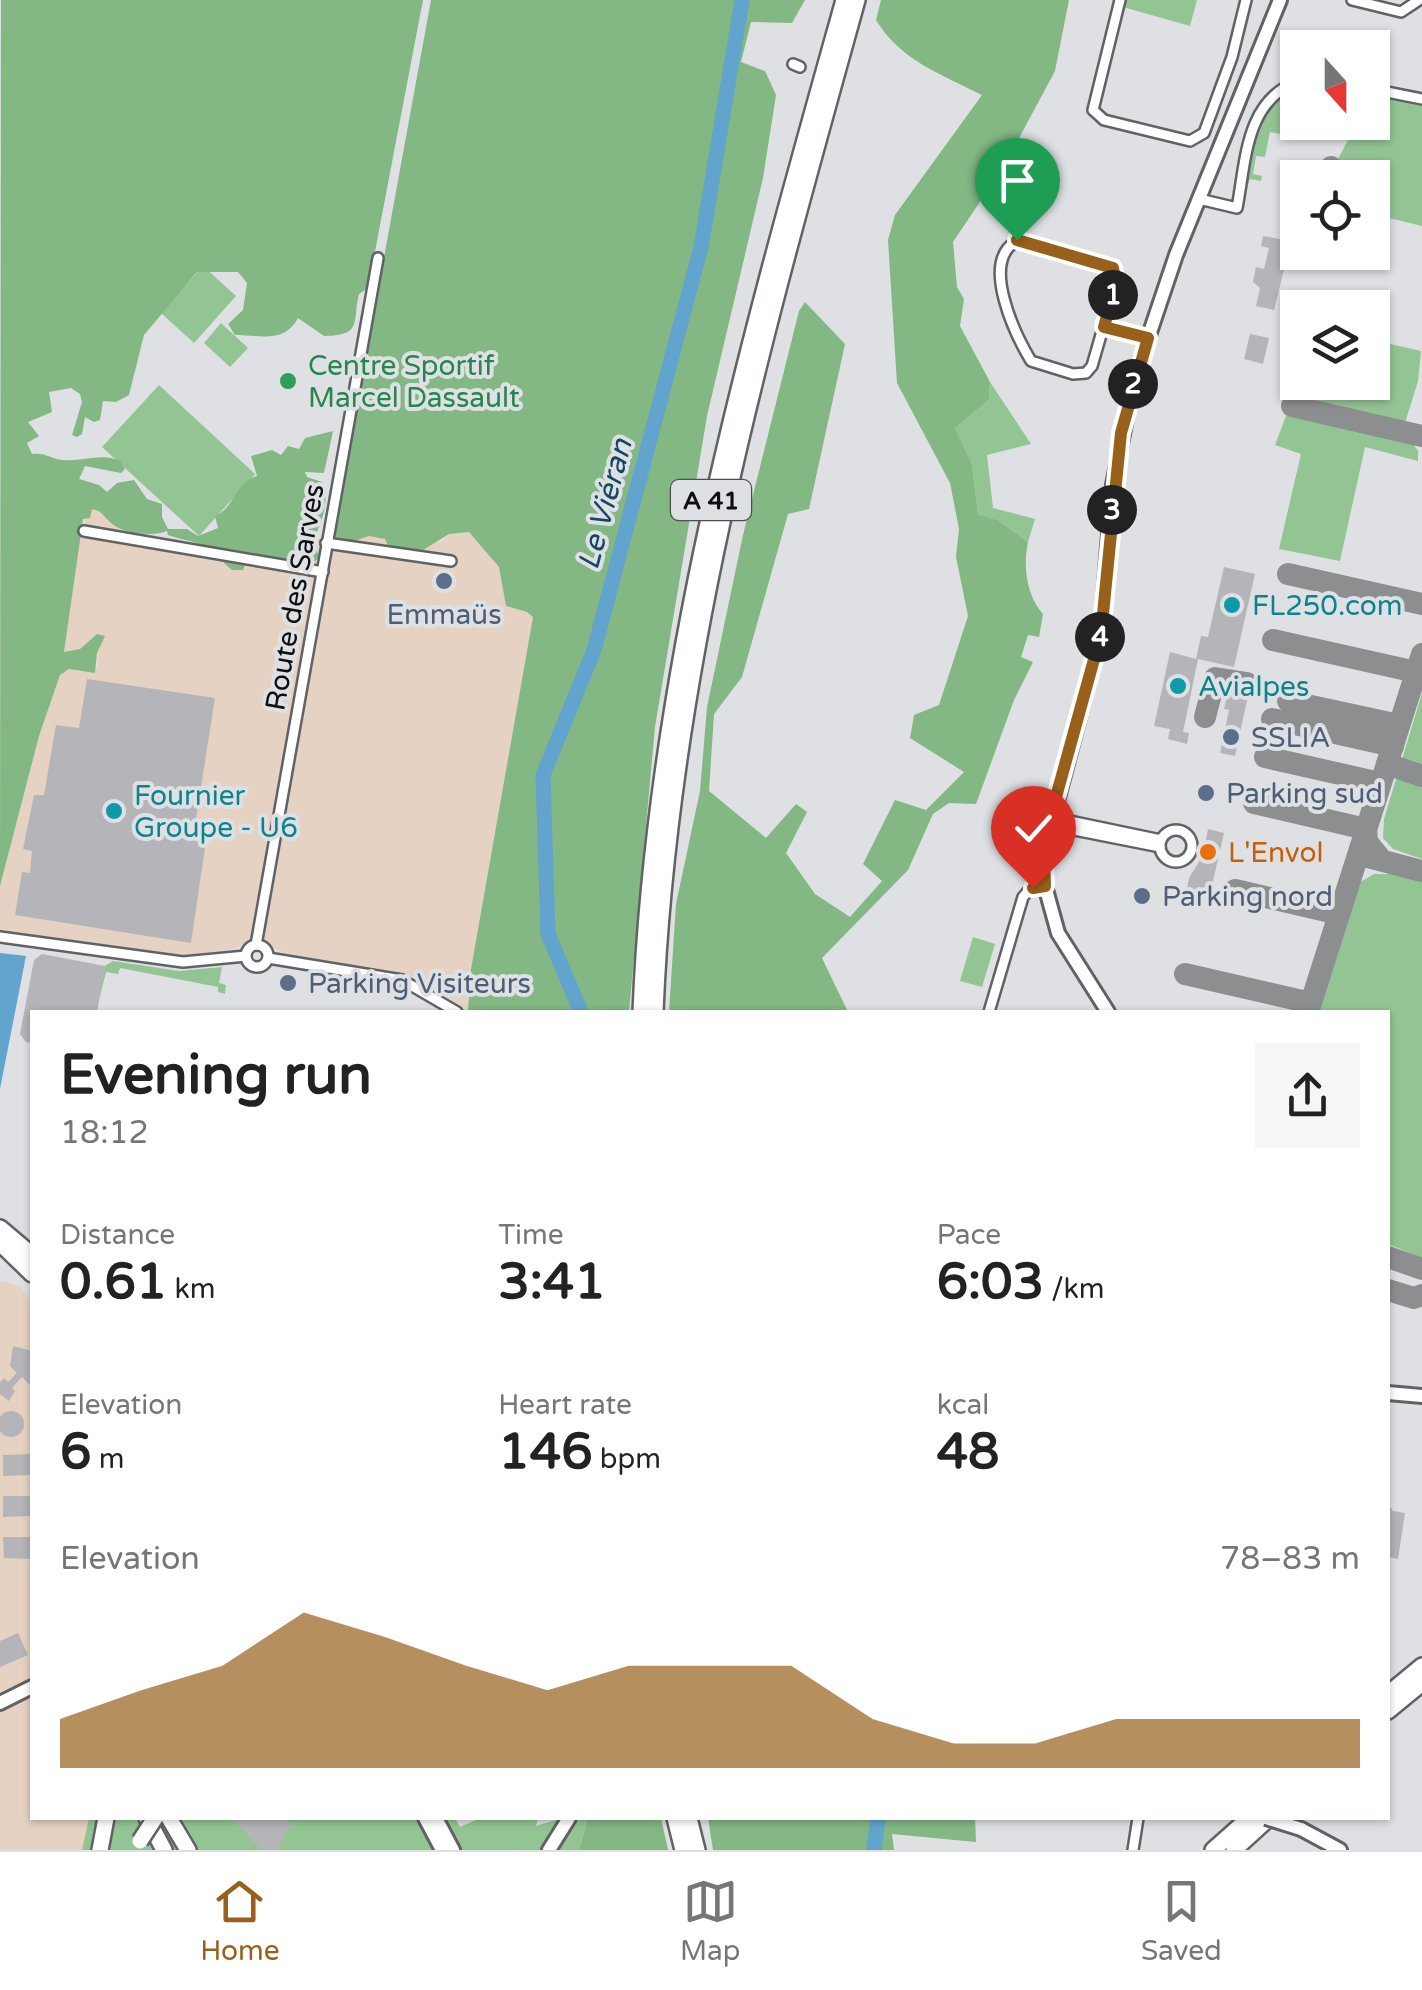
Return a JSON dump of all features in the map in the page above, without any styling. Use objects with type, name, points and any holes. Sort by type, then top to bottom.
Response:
[{"type":"highway","name":"A 41","points":[[641,1010],[652,870],[670,722],[693,586],[745,359],[844,0]]},
{"type":"highway","name":"A 41","points":[[655,1010],[665,874],[707,586],[760,355],[858,0]]},
{"type":"highway","points":[[0,1228],[30,1253]]},
{"type":"highway","points":[[0,1243],[30,1272]]},
{"type":"highway","points":[[1390,1692],[1422,1666]]},
{"type":"highway","points":[[1390,1709],[1422,1683]]},
{"type":"highway","points":[[100,1850],[106,1820]]},
{"type":"highway","points":[[149,1820],[164,1850]]},
{"type":"highway","points":[[136,1845],[155,1820]]},
{"type":"highway","points":[[170,1820],[188,1850]]},
{"type":"highway","points":[[676,1820],[683,1850]]},
{"type":"highway","points":[[690,1820],[697,1850]]},
{"type":"highway","points":[[1214,1850],[1248,1820]]},
{"type":"highway","points":[[1234,1850],[1265,1820]]},
{"type":"main road","points":[[1107,1010],[1064,947],[1045,886],[1044,857],[1050,821],[1101,634],[1121,433],[1148,338],[1276,0]]},
{"type":"main road","points":[[1390,1394],[1403,1398]]},
{"type":"main road","points":[[1390,1403],[1422,1396]]},
{"type":"main road","points":[[0,1703],[30,1687]]},
{"type":"main road","points":[[426,1820],[442,1850]]},
{"type":"main road","points":[[437,1820],[453,1850]]},
{"type":"main road","points":[[549,1850],[568,1820]]},
{"type":"main road","points":[[1274,1820],[1301,1828],[1337,1848],[1353,1850]]},
{"type":"street","points":[[1120,0],[1093,110],[1104,120],[1190,141],[1204,133],[1232,57],[1246,0]]},
{"type":"street","points":[[1352,0],[1400,12],[1413,8],[1419,0]]},
{"type":"street","points":[[1198,199],[1237,208],[1256,118],[1280,91]]},
{"type":"street","points":[[1390,92],[1422,98]]},
{"type":"street","points":[[1025,241],[1113,268],[1116,283],[1104,327],[1092,366],[1080,375],[1031,362],[1004,306],[1003,262],[1010,244],[1025,241]]},
{"type":"street","name":"Route des Sarves","points":[[256,945],[378,258]]},
{"type":"street","points":[[1104,327],[1148,338]]},
{"type":"street","points":[[84,531],[322,572]]},
{"type":"street","points":[[326,543],[451,561]]},
{"type":"street","points":[[1050,821],[1161,844]]},
{"type":"street","points":[[990,1010],[1027,891],[1045,886]]},
{"type":"street","points":[[0,937],[183,962],[246,956],[256,945],[266,948],[268,958],[263,966],[255,968],[246,956]]},
{"type":"street","points":[[268,958],[402,980],[454,1010]]},
{"type":"street","points":[[1133,1850],[1138,1820]]},
{"type":"shaded area","points":[[92,508],[99,509],[122,529],[305,563],[310,538],[337,539],[346,544],[369,536],[441,542],[449,534],[469,532],[491,554],[499,567],[506,606],[533,617],[471,968],[468,1010],[415,977],[284,953],[257,938],[234,949],[182,956],[0,931],[0,886],[39,736],[60,675],[69,669],[98,669],[97,634],[80,649],[64,653],[81,528]]},
{"type":"shaded area","points":[[0,1281],[20,1286],[30,1301],[30,1820],[89,1820],[82,1850],[0,1850]]},
{"type":"green space","points":[[1,0],[423,0],[368,288],[359,294],[350,330],[324,336],[298,318],[279,335],[235,335],[228,324],[243,310],[247,283],[238,272],[197,272],[144,335],[129,395],[116,402],[103,401],[100,420],[94,422],[85,417],[82,434],[77,437],[72,435],[82,402],[80,394],[71,388],[49,392],[52,412],[28,422],[39,436],[27,443],[32,454],[63,460],[106,457],[120,461],[125,469],[121,473],[85,466],[79,479],[107,492],[117,483],[134,480],[147,499],[162,504],[162,517],[168,529],[187,529],[198,536],[218,528],[215,516],[249,479],[257,476],[251,456],[272,450],[281,455],[288,446],[299,449],[305,438],[333,431],[324,473],[305,472],[307,477],[322,482],[326,496],[313,540],[319,557],[311,566],[256,555],[248,556],[243,570],[232,570],[218,552],[168,535],[167,531],[147,534],[123,530],[92,509],[90,518],[83,519],[64,652],[80,649],[97,634],[105,636],[97,653],[95,673],[69,669],[60,675],[39,736],[0,886]]},
{"type":"green space","points":[[431,0],[805,0],[792,23],[751,22],[741,62],[765,71],[776,95],[763,178],[707,416],[655,727],[629,1010],[468,1010],[471,969],[533,617],[506,606],[499,567],[469,532],[449,534],[423,550],[388,546],[385,539],[369,536],[346,544],[337,539],[334,531]]},
{"type":"green space","points":[[881,0],[1069,0],[1055,71],[1004,166],[953,242],[957,287],[964,299],[960,326],[990,382],[989,400],[955,428],[972,464],[978,515],[998,520],[1028,542],[1027,580],[1043,614],[1039,637],[1028,635],[1021,657],[1033,662],[1014,700],[976,804],[949,803],[933,814],[908,870],[822,958],[847,1010],[669,1010],[676,904],[700,791],[707,707],[743,535],[799,311],[805,302],[845,344],[809,509],[788,514],[742,677],[714,714],[709,791],[766,838],[796,804],[807,812],[786,853],[815,894],[850,917],[882,881],[863,864],[895,800],[926,810],[964,772],[910,738],[914,715],[939,705],[968,616],[956,557],[959,529],[950,483],[897,383],[888,240],[895,215],[982,95],[910,56],[876,20]]},
{"type":"green space","points":[[1124,0],[1197,0],[1190,26],[1123,7]]},
{"type":"green space","points":[[1280,98],[1280,134],[1270,132],[1265,157],[1256,156],[1253,174],[1262,176],[1261,181],[1250,179],[1246,192],[1258,131]]},
{"type":"green space","points":[[1390,98],[1422,104],[1422,226],[1390,218],[1390,160],[1338,160],[1348,140],[1390,140]]},
{"type":"green space","points":[[203,266],[236,296],[194,343],[161,313]]},
{"type":"green space","points":[[221,323],[248,348],[230,367],[204,343]]},
{"type":"green space","points":[[1390,344],[1421,351],[1418,381],[1405,423],[1311,400],[1390,400]]},
{"type":"green space","points":[[990,382],[1031,444],[987,455],[993,508],[1035,519],[1028,542],[998,520],[978,516],[972,464],[955,428],[989,400]]},
{"type":"green space","points":[[159,385],[255,474],[199,536],[102,447]]},
{"type":"green space","points":[[1299,414],[1409,438],[1418,451],[1418,461],[1365,447],[1340,561],[1279,549],[1301,454],[1275,445],[1286,416]]},
{"type":"green space","points":[[1422,693],[1422,859],[1393,849],[1383,838],[1384,819]]},
{"type":"green space","points":[[1374,874],[1399,874],[1422,881],[1422,1258],[1390,1245],[1390,1010],[1318,1010],[1357,884]]},
{"type":"green space","points":[[973,937],[995,944],[982,987],[960,981]]},
{"type":"green space","points":[[113,961],[179,971],[222,967],[219,983],[226,985],[225,994],[218,992],[218,987],[120,968],[118,974],[106,972],[96,1010],[105,966]]},
{"type":"green space","points":[[89,1820],[456,1820],[460,1827],[476,1820],[538,1820],[536,1826],[556,1820],[587,1820],[579,1850],[82,1850]]},
{"type":"green space","points":[[587,1820],[661,1820],[668,1850],[579,1850]]},
{"type":"green space","points":[[708,1820],[975,1820],[976,1842],[892,1834],[894,1850],[713,1850]]},
{"type":"water","points":[[0,953],[26,956],[0,1089]]},
{"type":"building","points":[[1263,236],[1280,239],[1280,270],[1284,270],[1274,310],[1256,306],[1260,288],[1253,282],[1256,267],[1264,269],[1269,248],[1261,246]]},
{"type":"building","points":[[1250,334],[1269,338],[1263,364],[1244,359]]},
{"type":"building","points":[[1224,567],[1255,574],[1234,667],[1198,659],[1183,732],[1189,733],[1187,744],[1168,739],[1170,729],[1154,726],[1170,652],[1196,659],[1201,636],[1208,637]]},
{"type":"building","name":"Fournier Groupe - U6","points":[[87,679],[215,698],[195,825],[208,827],[191,943],[15,915],[22,872],[30,873],[32,851],[23,849],[34,795],[44,795],[56,725],[79,728]]},
{"type":"building","name":"SSLIA","points":[[1228,692],[1248,696],[1235,756],[1220,753],[1229,710],[1224,709]]},
{"type":"building","points":[[1208,829],[1224,833],[1210,894],[1187,889],[1203,855]]},
{"type":"building","points":[[42,954],[105,966],[97,1010],[30,1010],[30,1043],[20,1034],[34,960]]},
{"type":"building","points":[[13,1346],[30,1350],[30,1385],[22,1377],[12,1388],[15,1391],[9,1401],[0,1394],[0,1383],[4,1378],[8,1382],[17,1373],[10,1366]]},
{"type":"building","points":[[6,1412],[16,1412],[23,1419],[23,1429],[16,1436],[6,1436],[-1,1429],[-1,1419]]},
{"type":"building","points":[[30,1454],[30,1475],[3,1476],[3,1455]]},
{"type":"building","points":[[3,1496],[30,1496],[30,1516],[3,1517]]},
{"type":"building","points":[[1390,1507],[1405,1513],[1398,1559],[1390,1557]]},
{"type":"building","points":[[3,1537],[30,1537],[30,1559],[4,1558]]},
{"type":"building","points":[[18,1633],[28,1655],[0,1667],[0,1641]]},
{"type":"building","points":[[234,1820],[291,1823],[278,1850],[261,1850]]},
{"type":"waterway","name":"Le Viéran","points":[[580,1010],[548,934],[543,775],[594,650],[701,247],[742,0]]},
{"type":"waterway","name":"Le Viéran","points":[[874,1850],[878,1820]]},
{"type":"taxiway","points":[[1292,406],[1422,436]]},
{"type":"taxiway","points":[[1288,574],[1422,604]]},
{"type":"taxiway","points":[[1273,640],[1416,672]]},
{"type":"taxiway","points":[[1309,1010],[1422,654]]},
{"type":"taxiway","points":[[1205,717],[1215,678],[1247,683]]},
{"type":"taxiway","points":[[1288,701],[1399,725]]},
{"type":"taxiway","points":[[1272,719],[1393,746]]},
{"type":"taxiway","points":[[1265,757],[1380,783]]},
{"type":"taxiway","points":[[1387,764],[1422,776]]},
{"type":"taxiway","points":[[1254,803],[1366,829],[1367,842],[1380,858]]},
{"type":"taxiway","points":[[1368,857],[1422,871]]},
{"type":"taxiway","points":[[1235,890],[1339,914]]},
{"type":"taxiway","points":[[1185,974],[1311,1003]]},
{"type":"taxiway","points":[[1390,1258],[1422,1269]]},
{"type":"taxiway","points":[[1390,1291],[1414,1298],[1422,1295]]},
{"type":"place","name":"Centre Sportif Marcel Dassault","points":[[288,381]]},
{"type":"place","name":"Emmaüs","points":[[444,581]]},
{"type":"place","name":"FL250.com","points":[[1232,605]]},
{"type":"place","name":"Avialpes","points":[[1178,686]]},
{"type":"place","name":"SSLIA","points":[[1231,737]]},
{"type":"place","name":"Parking sud","points":[[1206,793]]},
{"type":"place","name":"Fournier Groupe - U6","points":[[114,811]]},
{"type":"place","name":"L'Envol","points":[[1208,852]]},
{"type":"place","name":"Parking nord","points":[[1142,896]]},
{"type":"place","name":"Parking Visiteurs","points":[[288,983]]},
{"type":"route","points":[[1017,240],[1113,268],[1116,283],[1104,327],[1148,338],[1121,433],[1101,634],[1048,826],[1045,886],[1033,888]]}]
